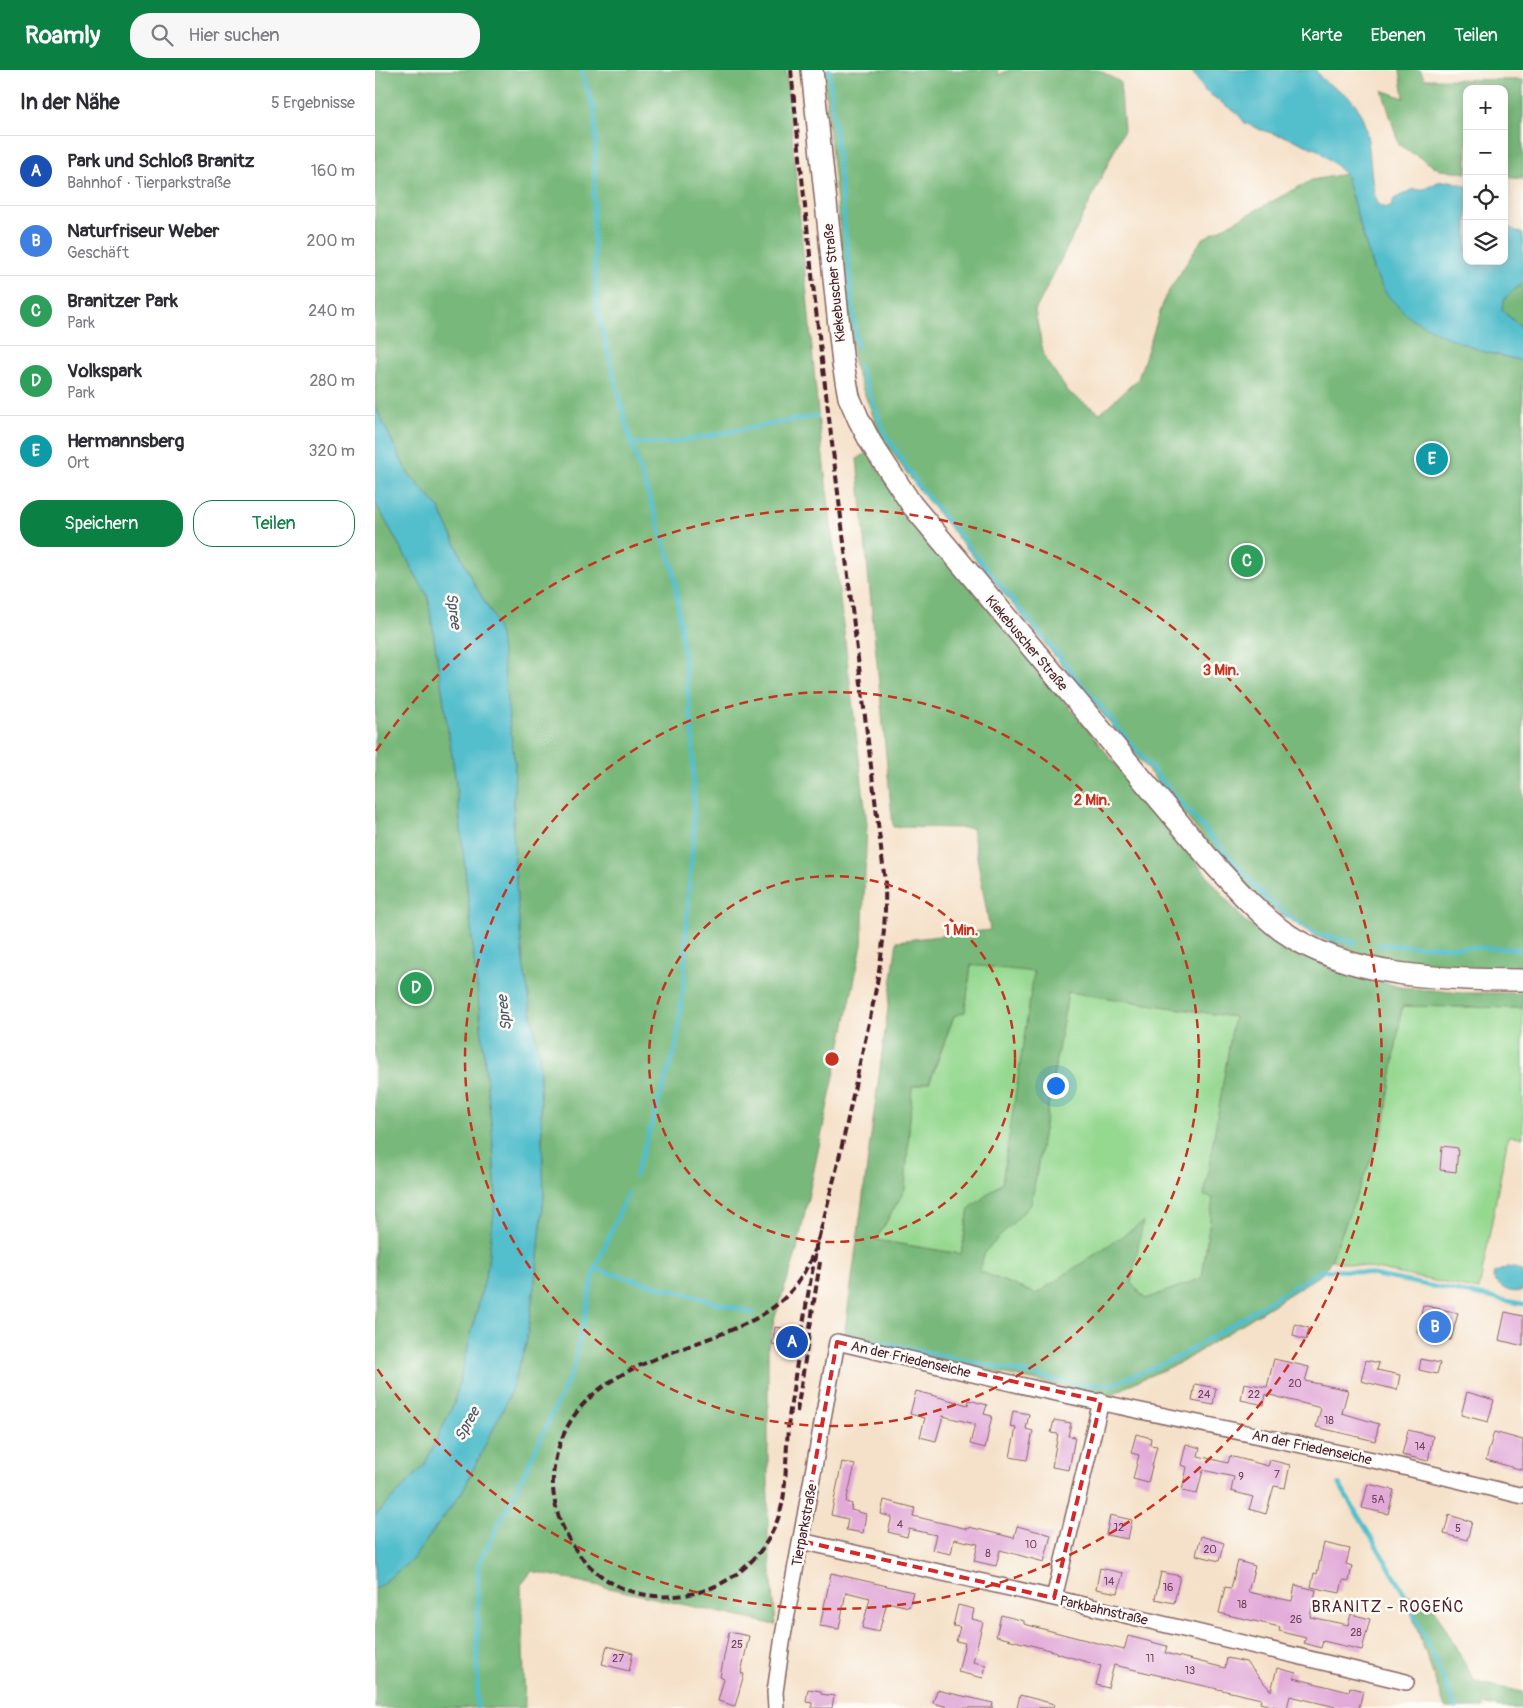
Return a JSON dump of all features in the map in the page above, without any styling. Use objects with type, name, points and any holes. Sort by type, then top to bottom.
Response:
[{"type":"street","name":"Kiekebuscher Straße","points":[[813,70],[843,364],[849,397],[871,443],[912,505],[1211,861],[1258,911],[1283,931],[1309,947],[1338,958],[1380,969],[1440,979],[1523,980]]},
{"type":"street","name":"An der Friedenseiche","points":[[837,1342],[1037,1389],[1387,1463],[1523,1496]]},
{"type":"street","name":"Tierparkstraße","points":[[775,1708],[775,1692],[781,1646],[837,1342]]},
{"type":"street","points":[[1054,1598],[1101,1401]]},
{"type":"street","name":"Parkbahnstraße","points":[[801,1541],[1054,1598],[1406,1682]]},
{"type":"highlighted area","points":[[837,1342],[1101,1401],[1054,1598],[801,1541]]},
{"type":"green space","points":[[375,70],[786,70],[819,424],[867,824],[862,945],[796,1254],[775,1317],[768,1347],[768,1537],[776,1625],[532,1571],[521,1585],[525,1708],[375,1708],[375,1589],[412,1560],[462,1492],[508,1399],[526,1344],[537,1266],[544,1195],[539,1056],[523,963],[517,900],[513,828],[515,764],[493,616],[473,582],[439,508],[407,472],[375,406]]},
{"type":"green space","points":[[823,70],[998,70],[998,75],[1009,70],[1099,70],[1120,82],[1124,130],[1035,311],[1044,356],[1068,392],[1100,413],[1138,379],[1165,297],[1202,239],[1312,180],[1345,174],[1374,272],[1387,295],[1485,352],[1523,361],[1523,969],[1470,968],[1419,964],[1368,956],[1315,936],[1263,902],[1206,841],[919,490],[881,437],[854,366]]},
{"type":"green space","points":[[1400,70],[1420,70],[1425,79],[1523,80],[1523,179],[1508,177],[1508,85],[1463,85],[1463,173],[1440,170],[1399,145],[1382,90],[1404,98]]},
{"type":"green space","points":[[1523,284],[1523,328],[1502,309],[1506,297]]},
{"type":"green space","points":[[867,453],[896,496],[1246,923],[1304,954],[1366,978],[1400,987],[1462,993],[1523,993],[1523,1008],[1402,1006],[1384,1126],[1331,1260],[1323,1273],[1182,1362],[1135,1382],[1108,1397],[844,1338],[897,941],[990,930],[972,828],[893,827],[857,459]],"holes":[[[971,965],[1034,972],[1002,1183],[969,1209],[961,1254],[876,1240],[905,1189],[912,1087],[929,1082],[954,1016],[965,1012]],[[1068,992],[1234,1017],[1204,1196],[1213,1198],[1202,1278],[1145,1299],[1131,1282],[1143,1222],[1036,1294],[979,1271],[985,1252],[1031,1204]]]},
{"type":"green space","points":[[375,502],[428,597],[456,782],[492,1132],[496,1196],[487,1270],[454,1404],[424,1466],[375,1516]]},
{"type":"green space","points":[[971,965],[1035,971],[1002,1183],[969,1209],[961,1254],[876,1240],[905,1189],[912,1087],[930,1082],[954,1016],[965,1012]]},
{"type":"green space","points":[[1068,992],[1234,1017],[1205,1196],[1213,1198],[1202,1278],[1145,1300],[1131,1282],[1142,1223],[1036,1294],[978,1271],[984,1252],[1031,1204]]},
{"type":"green space","points":[[1402,1006],[1523,1008],[1523,1137],[1508,1136],[1479,1290],[1331,1260],[1384,1126]]},
{"type":"green space","points":[[1405,1595],[1429,1599],[1475,1682],[1523,1692],[1523,1708],[1502,1708],[1483,1704],[1484,1708],[1445,1708]]},
{"type":"water","points":[[1191,70],[1316,70],[1324,81],[1351,99],[1362,116],[1368,141],[1377,204],[1385,208],[1391,207],[1394,199],[1411,190],[1424,189],[1438,182],[1450,181],[1463,185],[1463,265],[1508,265],[1508,227],[1523,234],[1523,284],[1506,297],[1502,309],[1523,328],[1523,361],[1485,352],[1444,336],[1409,317],[1387,295],[1374,272],[1345,174],[1320,151],[1245,123],[1238,114],[1205,91]]},
{"type":"water","name":"Spree","points":[[375,406],[407,472],[439,508],[473,582],[493,616],[500,635],[515,764],[513,828],[517,900],[523,963],[539,1056],[544,1195],[537,1266],[526,1344],[508,1399],[462,1492],[412,1560],[375,1589],[375,1516],[424,1466],[454,1404],[487,1270],[496,1196],[492,1132],[456,782],[428,597],[375,502]]},
{"type":"water","points":[[1508,1267],[1518,1269],[1523,1273],[1523,1290],[1514,1292],[1507,1290],[1493,1279],[1494,1273]]},
{"type":"building","points":[[1442,1146],[1458,1148],[1456,1172],[1440,1170]]},
{"type":"building","points":[[1423,1305],[1458,1313],[1451,1340],[1417,1332]]},
{"type":"building","points":[[1505,1312],[1523,1316],[1523,1346],[1499,1340]]},
{"type":"building","points":[[1295,1324],[1309,1328],[1306,1340],[1293,1336]]},
{"type":"building","points":[[775,1327],[789,1329],[786,1346],[772,1344]]},
{"type":"building","points":[[1274,1359],[1309,1367],[1305,1381],[1348,1390],[1342,1413],[1379,1424],[1375,1441],[1316,1427],[1321,1408],[1266,1394],[1264,1405],[1241,1400],[1244,1383],[1267,1387]]},
{"type":"building","points":[[1421,1359],[1440,1363],[1437,1374],[1419,1370]]},
{"type":"building","points":[[1366,1360],[1379,1363],[1377,1370],[1400,1375],[1397,1390],[1361,1381]]},
{"type":"building","points":[[1195,1384],[1216,1388],[1213,1405],[1192,1401]]},
{"type":"building","points":[[916,1391],[968,1405],[969,1400],[987,1405],[984,1414],[992,1416],[985,1448],[970,1444],[975,1424],[943,1416],[936,1441],[920,1437],[925,1418],[910,1414]]},
{"type":"building","points":[[1467,1392],[1494,1400],[1488,1422],[1461,1415]]},
{"type":"building","points":[[1013,1411],[1029,1414],[1026,1429],[1033,1431],[1027,1460],[1010,1457],[1016,1428],[1010,1427]]},
{"type":"building","points":[[1054,1420],[1071,1423],[1068,1436],[1075,1437],[1069,1470],[1052,1467],[1058,1434],[1051,1433]]},
{"type":"building","points":[[1408,1430],[1433,1436],[1428,1461],[1402,1455]]},
{"type":"building","points":[[1494,1432],[1523,1440],[1523,1470],[1486,1460]]},
{"type":"building","points":[[1136,1434],[1151,1438],[1150,1445],[1157,1446],[1148,1483],[1133,1479],[1139,1455],[1131,1453]]},
{"type":"building","points":[[1186,1444],[1200,1448],[1198,1456],[1228,1463],[1230,1456],[1268,1466],[1270,1460],[1290,1465],[1285,1488],[1274,1486],[1266,1514],[1249,1509],[1253,1497],[1231,1491],[1234,1477],[1203,1470],[1197,1494],[1182,1491],[1187,1467],[1181,1465]]},
{"type":"building","points":[[842,1462],[855,1465],[846,1502],[852,1504],[851,1510],[866,1514],[863,1533],[846,1530],[848,1519],[831,1515]]},
{"type":"building","points":[[1368,1484],[1394,1490],[1388,1514],[1362,1508]]},
{"type":"building","points":[[884,1500],[915,1508],[913,1516],[968,1529],[969,1527],[1014,1538],[1017,1526],[1051,1535],[1044,1562],[1000,1550],[996,1566],[974,1561],[978,1544],[954,1539],[951,1554],[932,1550],[936,1535],[909,1529],[907,1537],[888,1532],[892,1517],[881,1514]]},
{"type":"building","points":[[1110,1515],[1132,1520],[1128,1539],[1106,1535]]},
{"type":"building","points":[[1449,1515],[1472,1522],[1467,1540],[1444,1534]]},
{"type":"building","points":[[1201,1536],[1224,1543],[1219,1561],[1196,1555]]},
{"type":"building","points":[[1324,1543],[1350,1549],[1346,1564],[1352,1566],[1349,1581],[1343,1580],[1340,1593],[1311,1587],[1314,1573],[1317,1574]]},
{"type":"building","points":[[1238,1561],[1255,1566],[1248,1592],[1292,1601],[1295,1585],[1316,1590],[1310,1617],[1348,1625],[1351,1614],[1370,1619],[1362,1650],[1323,1641],[1321,1648],[1304,1643],[1306,1638],[1279,1631],[1280,1627],[1219,1613],[1225,1587],[1231,1588]]},
{"type":"building","points":[[1100,1568],[1123,1573],[1118,1593],[1096,1589]]},
{"type":"building","points":[[1161,1572],[1180,1576],[1174,1603],[1155,1599]]},
{"type":"building","points":[[831,1573],[913,1592],[909,1607],[887,1602],[879,1632],[862,1628],[870,1598],[846,1592],[839,1629],[820,1626]]},
{"type":"building","points":[[958,1605],[974,1609],[972,1619],[983,1622],[973,1662],[986,1665],[983,1678],[958,1672],[965,1643],[956,1641],[960,1627],[953,1626]]},
{"type":"building","points":[[1001,1615],[1024,1621],[1024,1624],[1124,1650],[1128,1636],[1167,1646],[1165,1653],[1225,1668],[1227,1658],[1246,1662],[1271,1691],[1277,1668],[1296,1673],[1294,1678],[1349,1692],[1350,1687],[1363,1691],[1359,1708],[1340,1708],[1290,1696],[1287,1708],[1281,1708],[1260,1703],[1261,1699],[1114,1665],[1108,1688],[1096,1685],[1101,1666],[996,1636]]},
{"type":"building","points":[[729,1632],[749,1636],[741,1673],[744,1674],[735,1706],[718,1701],[724,1679],[720,1677]]},
{"type":"building","points":[[607,1646],[633,1653],[629,1671],[602,1664]]},
{"type":"building","points":[[808,1689],[834,1696],[832,1708],[812,1708],[812,1703],[806,1702]]},
{"type":"building","points":[[937,1690],[993,1703],[992,1708],[952,1708],[933,1703]]},
{"type":"building","points":[[1020,1695],[1054,1704],[1053,1708],[1017,1708]]},
{"type":"waterway","points":[[581,70],[594,109],[596,137],[593,224],[597,309],[631,443],[674,571],[693,736],[694,832],[684,980],[676,1047],[635,1176]]},
{"type":"waterway","points":[[829,70],[857,347]]},
{"type":"waterway","points":[[859,366],[885,434],[921,489],[1157,775],[1264,896],[1316,934],[1356,943]]},
{"type":"waterway","points":[[631,443],[669,443],[817,416]]},
{"type":"waterway","points":[[1378,945],[1523,949]]},
{"type":"waterway","points":[[477,1708],[478,1565],[573,1370],[595,1269],[628,1193]]},
{"type":"waterway","points":[[595,1269],[754,1313]]},
{"type":"waterway","points":[[841,1334],[1077,1384],[1110,1385],[1179,1357],[1322,1270],[1354,1271],[1523,1304]]},
{"type":"waterway","points":[[1339,1484],[1401,1587],[1456,1708]]},
{"type":"railway","points":[[791,70],[814,294],[885,882],[882,950],[871,1014],[824,1219],[820,1232],[816,1245],[811,1258],[798,1282],[780,1302],[760,1316],[725,1332],[662,1356],[615,1379],[594,1394],[577,1412],[564,1434],[553,1474],[554,1498],[557,1510],[565,1532],[578,1553],[587,1564],[609,1581],[633,1592],[646,1595],[674,1596],[695,1593],[714,1587],[748,1565],[772,1533],[780,1514],[784,1493],[790,1410],[808,1296],[816,1250],[821,1227]]},
{"type":"railway","points":[[797,1412],[820,1262]]},
{"type":"place","name":"Hermannsberg","points":[[1432,459]]},
{"type":"place","name":"Branitzer Park","points":[[1247,561]]},
{"type":"place","name":"Volkspark","points":[[416,988]]},
{"type":"place","name":"Naturfriseur Weber","points":[[1435,1327]]},
{"type":"place","name":"Park und Schloß Branitz","points":[[792,1342]]},
{"type":"district","name":"BRANITZ - ROGEŃC","points":[[1388,1606]]}]
